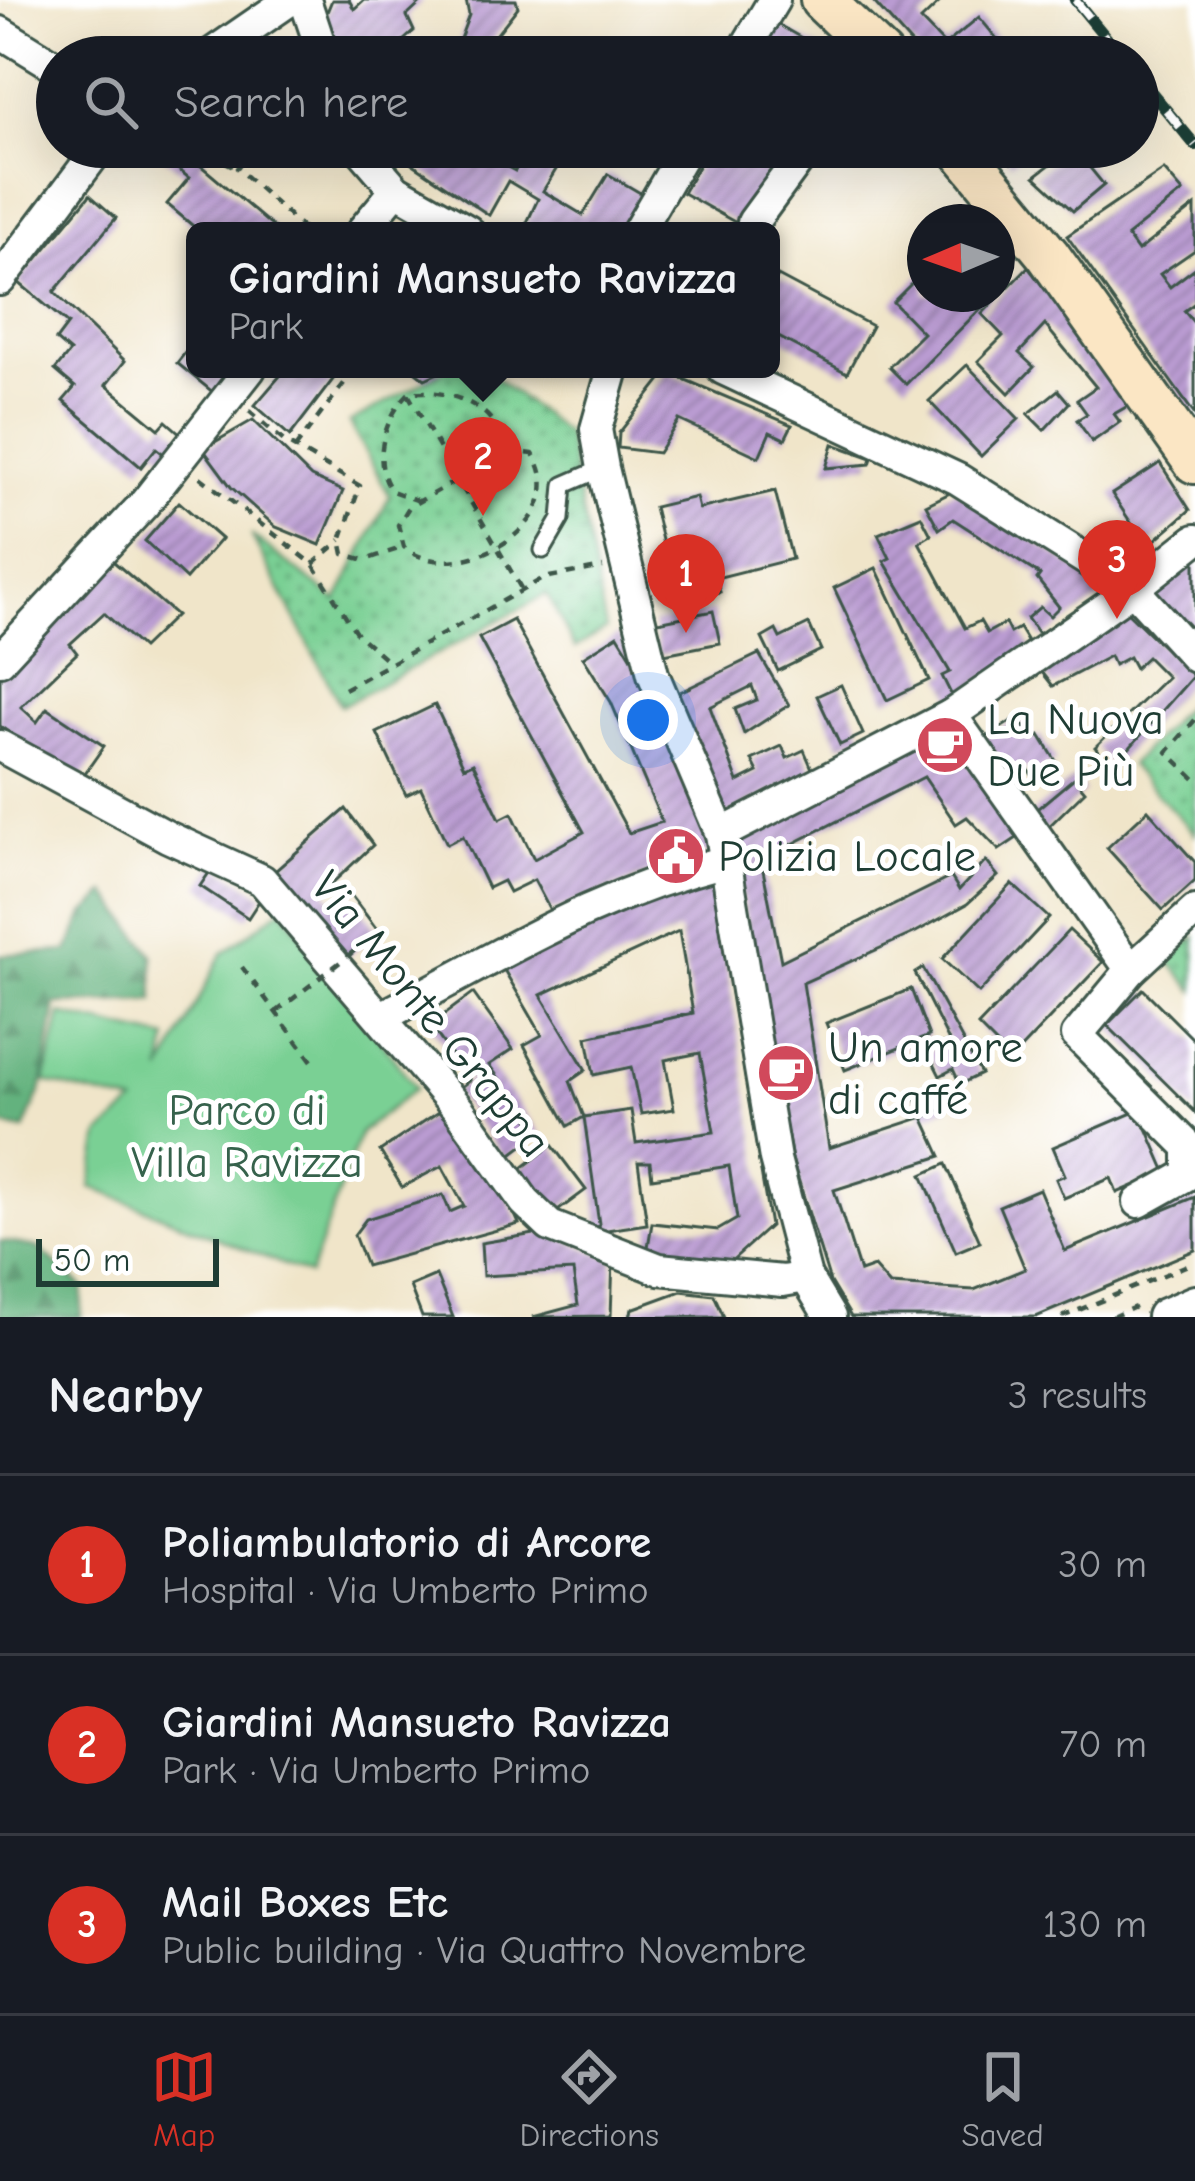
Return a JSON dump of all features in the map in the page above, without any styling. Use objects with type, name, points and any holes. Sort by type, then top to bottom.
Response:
[{"type":"main road","points":[[822,0],[858,36]]},
{"type":"main road","points":[[976,168],[1048,255],[1195,462]]},
{"type":"street","points":[[238,36],[290,0]]},
{"type":"street","points":[[304,0],[317,36]]},
{"type":"street","points":[[753,36],[774,0]]},
{"type":"street","points":[[0,32],[36,54]]},
{"type":"street","points":[[0,280],[84,168]]},
{"type":"street","points":[[377,168],[396,190],[451,222]]},
{"type":"street","points":[[643,222],[675,168]]},
{"type":"street","points":[[753,221],[792,168]]},
{"type":"street","points":[[369,222],[396,190]]},
{"type":"street","points":[[0,661],[180,459],[243,378]]},
{"type":"street","points":[[611,378],[596,429],[603,468],[653,674],[724,847],[775,1159],[806,1277],[830,1317]]},
{"type":"street","points":[[743,378],[958,479],[1133,589],[1195,657]]},
{"type":"street","points":[[381,1017],[522,938],[724,847],[951,715],[1133,589],[1195,540]]},
{"type":"street","points":[[951,715],[1132,970]]},
{"type":"street","name":"Via Monte Grappa","points":[[0,746],[167,837],[262,880],[460,1111],[525,1202],[550,1226],[659,1269],[783,1281],[806,1277]]},
{"type":"street","points":[[1139,1202],[1189,1174],[1189,1147],[1077,1035],[1132,970],[1195,910]]},
{"type":"street","points":[[1165,1317],[1195,1304]]},
{"type":"lane","points":[[543,550],[561,519],[564,485],[603,468]]},
{"type":"path","points":[[237,168],[296,222]]},
{"type":"path","points":[[295,448],[348,378]]},
{"type":"path","points":[[419,501],[392,491],[380,461],[395,411],[408,394],[428,392],[484,412],[497,430],[494,458]]},
{"type":"path","points":[[408,394],[522,590]]},
{"type":"path","points":[[230,395],[295,448],[360,486],[340,540],[313,564]]},
{"type":"path","points":[[312,406],[321,414]]},
{"type":"path","points":[[509,452],[532,454],[542,477],[537,506],[520,531],[498,548],[447,564],[423,560],[404,547],[400,517],[494,458],[509,452]]},
{"type":"path","points":[[180,459],[313,564],[357,634],[391,663]]},
{"type":"path","points":[[340,540],[344,554],[357,561],[404,547]]},
{"type":"path","points":[[344,689],[544,578],[626,564]]},
{"type":"path","points":[[1195,720],[1167,752],[1195,779]]},
{"type":"path","points":[[276,1012],[358,948]]},
{"type":"path","points":[[242,967],[312,1061]]},
{"type":"path","points":[[1062,1317],[1195,1262]]},
{"type":"green space","points":[[431,378],[496,378],[566,433],[606,629],[575,648],[547,594],[341,706],[251,535],[337,601],[390,496],[349,423]]},
{"type":"green space","points":[[1189,703],[1195,709],[1195,834],[1130,765]]},
{"type":"green space","points":[[107,893],[153,955],[154,1001],[56,1004],[42,1088],[24,1130],[0,1125],[0,955],[68,951],[84,915]]},
{"type":"green space","name":"Parco di Villa Ravizza","points":[[282,908],[416,1088],[360,1133],[309,1275],[91,1187],[100,1135],[135,1104],[45,1082],[61,1014],[168,1039],[162,1073],[222,954]]},
{"type":"green space","points":[[1195,937],[1195,991],[1168,960]]},
{"type":"green space","points":[[0,1241],[37,1247],[83,1287],[81,1317],[0,1317]]},
{"type":"building","points":[[332,0],[349,0],[354,9],[364,0],[424,0],[407,16],[414,31],[408,36],[333,36],[325,17]]},
{"type":"building","points":[[466,0],[516,0],[518,7],[495,36],[461,36],[469,15]]},
{"type":"building","points":[[872,0],[942,0],[921,20],[936,36],[904,36]]},
{"type":"building","points":[[979,17],[995,36],[956,36]]},
{"type":"building","points":[[777,24],[798,36],[770,36]]},
{"type":"building","points":[[177,168],[204,168],[267,222],[188,222],[167,204],[189,178]]},
{"type":"building","points":[[419,168],[557,168],[543,191],[583,215],[608,174],[647,197],[632,222],[527,222],[538,199],[508,181],[489,215]]},
{"type":"building","points":[[697,168],[772,168],[742,222],[683,193]]},
{"type":"building","points":[[1045,168],[1090,168],[1104,185],[1073,211],[1035,176]]},
{"type":"building","points":[[1164,170],[1183,192],[1127,236],[1138,251],[1195,206],[1195,250],[1160,274],[1170,287],[1195,268],[1195,303],[1184,311],[1195,324],[1195,415],[1067,236]]},
{"type":"building","points":[[90,195],[116,218],[54,292],[125,361],[106,385],[159,429],[166,421],[183,436],[166,456],[156,448],[141,467],[63,401],[75,387],[55,370],[70,352],[56,340],[68,324],[18,282]]},
{"type":"building","points":[[1028,267],[1133,403],[1114,414],[1120,422],[1092,442],[1077,420],[1087,414],[1077,400],[1096,387],[1045,325],[1019,353],[1034,367],[1009,393],[978,361],[1003,336],[982,314],[1015,312],[1015,280]]},
{"type":"building","points":[[780,277],[872,326],[847,373],[780,338]]},
{"type":"building","points":[[907,288],[907,312],[977,312],[906,384],[889,367],[923,333],[893,302]]},
{"type":"building","points":[[967,365],[1019,419],[981,456],[929,401]]},
{"type":"building","points":[[195,378],[228,378],[215,394]]},
{"type":"building","points":[[278,378],[334,378],[290,436],[255,405]]},
{"type":"building","points":[[662,378],[681,378],[792,425],[785,439],[770,432],[759,457],[679,420],[658,453],[618,448],[619,433]]},
{"type":"building","points":[[1058,390],[1069,403],[1044,430],[1028,414]]},
{"type":"building","points":[[253,420],[311,477],[343,491],[320,545],[276,527],[231,487],[203,449]]},
{"type":"building","points":[[833,444],[872,458],[870,464],[826,468]]},
{"type":"building","points":[[1160,463],[1190,510],[1147,547],[1112,494]]},
{"type":"building","points":[[956,490],[1103,586],[1104,596],[1042,639],[1027,618],[1040,607],[1050,616],[1059,607],[1037,579],[1040,575],[953,519],[939,529],[926,505]]},
{"type":"building","points":[[775,491],[792,559],[716,578],[720,592],[677,602],[654,507],[696,497],[699,509]]},
{"type":"building","points":[[179,502],[221,539],[186,579],[145,541]]},
{"type":"building","points":[[921,516],[931,535],[919,542],[965,628],[980,621],[987,633],[1005,623],[1010,633],[1019,628],[1031,648],[954,700],[942,676],[950,672],[884,561],[890,558],[878,534]]},
{"type":"building","points":[[107,556],[176,615],[142,648],[104,613],[70,644],[77,653],[21,707],[37,722],[47,708],[104,746],[78,783],[0,726],[0,675]]},
{"type":"building","points":[[1195,560],[1195,638],[1157,601],[1157,587]]},
{"type":"building","points":[[876,568],[929,680],[887,700],[834,588]]},
{"type":"building","points":[[1124,609],[1193,676],[1112,768],[1095,747],[1167,677],[1147,657],[1135,668],[1129,657],[1114,665],[1110,656],[1053,686],[1038,667]]},
{"type":"building","points":[[713,611],[720,643],[659,655],[653,623]]},
{"type":"building","points":[[513,620],[629,833],[662,822],[611,702],[583,657],[618,635],[646,681],[713,850],[551,912],[534,880],[509,892],[503,881],[488,888],[463,836],[447,844],[421,788],[406,795],[377,733],[435,705],[464,767],[473,763],[500,819],[512,813],[534,859],[584,832],[479,638]]},
{"type":"building","points":[[809,624],[821,650],[778,671],[762,638],[776,630],[780,638]]},
{"type":"building","points":[[759,654],[789,705],[744,734],[735,709],[757,700],[752,686],[710,707],[738,782],[758,772],[752,760],[782,746],[787,758],[804,750],[813,771],[722,817],[676,694]]},
{"type":"building","points":[[841,685],[863,734],[840,745],[817,696]]},
{"type":"building","points":[[1018,717],[1032,740],[1040,735],[1056,761],[1032,775],[1027,767],[1008,779],[983,739]]},
{"type":"building","points":[[942,730],[1023,834],[999,850],[967,817],[956,824],[924,777],[761,860],[781,961],[951,877],[959,890],[986,861],[998,876],[967,904],[916,932],[803,983],[829,1148],[923,1117],[941,1156],[834,1190],[860,1272],[874,1267],[890,1285],[974,1290],[1025,1269],[999,1206],[1039,1189],[1065,1251],[1195,1197],[1195,1250],[1036,1317],[851,1317],[830,1282],[792,1159],[730,837]]},
{"type":"building","points":[[1074,778],[1085,791],[1043,832],[1032,813]]},
{"type":"building","points":[[346,809],[373,845],[325,890],[337,905],[350,894],[379,932],[343,960],[275,871]]},
{"type":"building","points":[[1148,810],[1195,862],[1195,881],[1163,910],[1107,848]]},
{"type":"building","points":[[215,864],[263,895],[248,918],[200,886]]},
{"type":"building","points":[[712,878],[770,1226],[728,1264],[647,1253],[652,1223],[718,1230],[737,1219],[729,1166],[652,1178],[650,1162],[638,1162],[647,1224],[600,1231],[584,1117],[568,1126],[524,1045],[542,1035],[500,963],[671,886]],"holes":[[[679,931],[693,1013],[587,1037],[594,1075],[631,1067],[641,1114],[674,1109],[665,1060],[700,1053],[714,1132],[636,1143],[631,1110],[584,1117],[570,1081],[586,1070],[541,995]]]},
{"type":"building","points":[[1012,884],[1049,918],[979,993],[942,959]]},
{"type":"building","points":[[1069,930],[1103,962],[1011,1059],[978,1026]]},
{"type":"building","points":[[923,968],[981,1074],[960,1084],[953,1069],[940,1076],[928,1052],[949,1041],[915,973]]},
{"type":"building","points":[[911,989],[929,1036],[845,1070],[826,1023]]},
{"type":"building","points":[[1143,989],[1195,1041],[1195,1112],[1107,1025]]},
{"type":"building","points":[[473,993],[513,1049],[489,1065],[540,1133],[505,1159],[454,1092],[470,1080],[430,1025]]},
{"type":"building","points":[[938,1088],[949,1107],[923,1117],[915,1096]]},
{"type":"building","points":[[444,1108],[506,1194],[519,1224],[366,1266],[354,1235],[366,1219],[443,1195],[450,1212],[464,1206],[442,1166],[402,1187],[380,1151]]},
{"type":"building","points":[[1139,1110],[1166,1172],[1117,1193],[1111,1178],[1064,1198],[1056,1179],[1065,1175],[1053,1147]]},
{"type":"building","points":[[552,1145],[586,1190],[551,1216],[518,1171]]},
{"type":"building","points":[[946,1164],[980,1242],[956,1252],[922,1175]]},
{"type":"building","points":[[546,1232],[613,1259],[611,1316],[533,1317],[578,1305],[573,1271],[483,1276],[481,1243]]},
{"type":"building","points":[[436,1275],[453,1317],[422,1317],[410,1286]]},
{"type":"building","points":[[681,1291],[714,1295],[724,1317],[630,1317],[632,1309]]},
{"type":"railway","points":[[1075,0],[1105,36]]},
{"type":"railway","points":[[1159,101],[1195,145]]},
{"type":"place","name":"Giardini Mansueto Ravizza","points":[[483,516]]},
{"type":"place","name":"Mail Boxes Etc","points":[[1117,619]]},
{"type":"place","name":"Poliambulatorio di Arcore","points":[[686,633]]},
{"type":"place","name":"La Nuova Due Più","points":[[945,745]]},
{"type":"place","name":"Polizia Locale","points":[[676,856]]},
{"type":"place","name":"Un amore di caffé","points":[[786,1073]]}]
